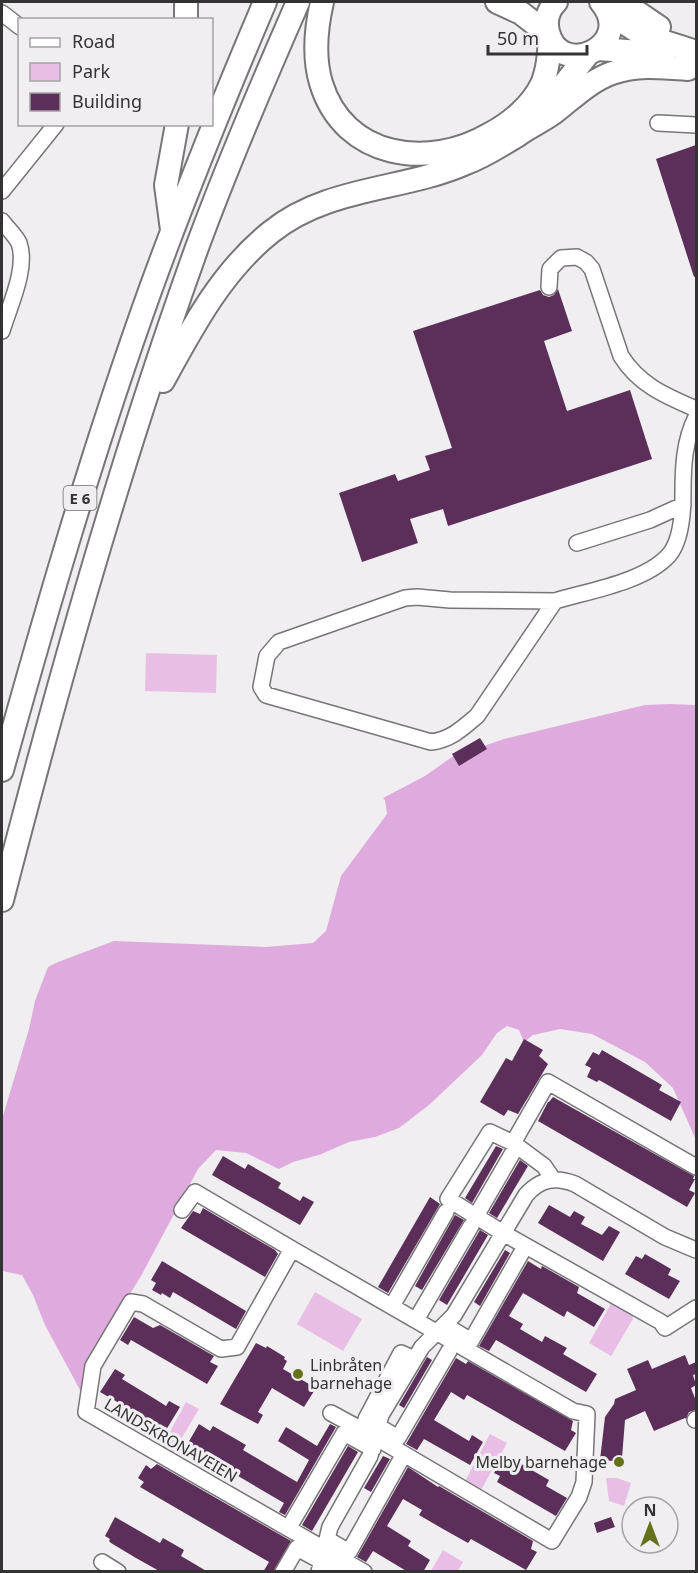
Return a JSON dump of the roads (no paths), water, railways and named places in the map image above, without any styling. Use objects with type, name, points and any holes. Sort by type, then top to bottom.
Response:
[{"type":"highway","points":[[186,2],[186,18]]},
{"type":"highway","name":"E 6","points":[[213,126],[265,2]]},
{"type":"highway","name":"E 6","points":[[2,900],[69,651],[137,429],[196,250],[259,92],[298,2]]},
{"type":"highway","points":[[322,2],[317,32],[317,63],[320,81],[333,108],[351,130],[367,141],[382,148],[409,155],[437,154],[464,147],[504,126],[528,105],[542,84],[548,66],[547,19],[556,2]]},
{"type":"highway","points":[[497,2],[521,13],[567,54],[581,56],[593,52],[641,52],[694,64]]},
{"type":"highway","points":[[517,135],[546,107],[593,52],[604,43],[610,28],[610,5]]},
{"type":"highway","points":[[610,5],[696,43]]},
{"type":"highway","points":[[610,5],[643,34],[694,64]]},
{"type":"highway","points":[[137,429],[177,355],[222,283],[245,254],[273,230],[311,208],[335,199],[465,164],[490,152],[555,112],[588,86],[613,72],[638,67],[694,64]]},
{"type":"highway","name":"E 6","points":[[172,231],[166,185],[177,126]]},
{"type":"highway","name":"E 6","points":[[2,770],[82,493],[111,404],[172,231],[213,126]]},
{"type":"street","points":[[2,13],[18,25]]},
{"type":"street","points":[[658,123],[696,125]]},
{"type":"street","points":[[3,186],[54,126]]},
{"type":"street","points":[[2,221],[18,242],[21,258],[19,277],[2,331]]},
{"type":"street","points":[[549,287],[550,269],[561,258],[577,257],[586,262],[595,277],[621,356],[636,376],[657,390],[696,409]]},
{"type":"street","points":[[555,601],[477,716],[460,731],[443,740],[431,742],[266,695],[261,687],[267,656],[279,642],[405,598],[555,601],[621,582],[657,567],[670,554],[673,546],[683,505],[685,452],[696,417]]},
{"type":"street","points":[[577,543],[650,520],[683,505]]},
{"type":"street","points":[[416,1320],[474,1221],[548,1082],[696,1167]]},
{"type":"street","points":[[553,1179],[544,1166],[512,1149],[490,1132],[448,1200],[474,1221],[503,1233],[661,1322],[665,1328],[696,1308]]},
{"type":"street","points":[[323,1556],[330,1527],[375,1437],[381,1415],[422,1347],[454,1316],[525,1195],[533,1186],[553,1179],[575,1184],[665,1237],[696,1250]]},
{"type":"street","points":[[182,1210],[195,1192],[416,1320],[471,1341],[522,1252]]},
{"type":"street","points":[[392,1306],[446,1212]]},
{"type":"street","name":"LANDSKRONAVEIEN","points":[[292,1249],[237,1347],[221,1349],[143,1304],[131,1302],[93,1366],[86,1412],[323,1556],[364,1572]]},
{"type":"street","points":[[331,1413],[552,1541],[579,1497],[584,1482],[587,1414],[573,1411],[441,1329]]},
{"type":"street","points":[[292,1522],[344,1433],[398,1438],[450,1350]]},
{"type":"street","points":[[323,1556],[349,1552],[404,1454]]},
{"type":"street","points":[[284,1572],[297,1548],[323,1556],[341,1572]]},
{"type":"street","points":[[102,1562],[118,1572]]},
{"type":"place","name":"Linbråten barnehage","points":[[298,1374]]},
{"type":"place","name":"Melby barnehage","points":[[619,1462]]}]
